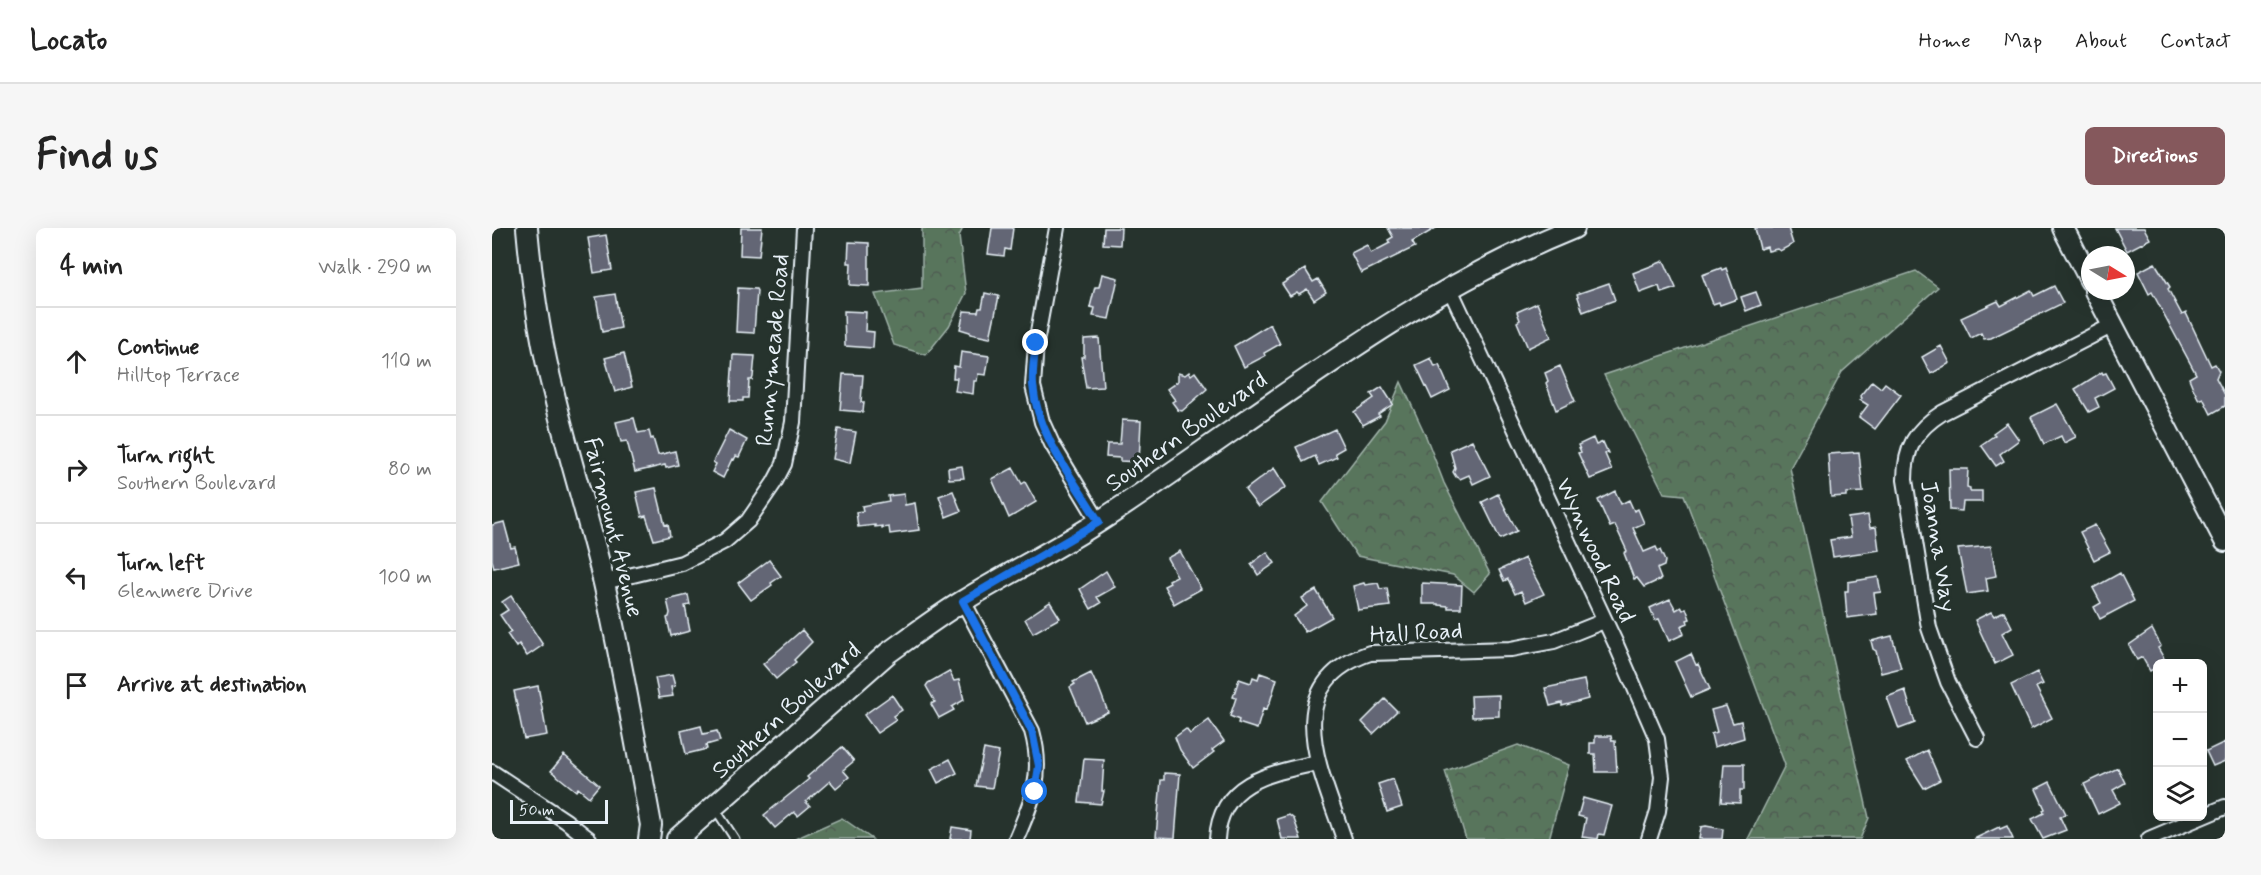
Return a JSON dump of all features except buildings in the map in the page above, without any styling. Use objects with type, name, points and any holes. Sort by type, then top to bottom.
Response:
[{"type":"main road","name":"Fairmount Avenue","points":[[527,228],[532,281],[546,362],[604,582],[628,695],[651,825],[649,839]]},
{"type":"main road","name":"Southern Boulevard","points":[[678,839],[888,653],[963,601],[1099,522],[1374,334],[1509,256],[1574,228]]},
{"type":"main road","points":[[2063,228],[2081,263]]},
{"type":"main road","points":[[2100,300],[2225,541]]},
{"type":"street","name":"Runnymeade Road","points":[[604,582],[682,563],[725,541],[748,521],[774,483],[784,464],[793,422],[804,228]]},
{"type":"street","points":[[1057,228],[1036,343],[1033,386],[1042,422],[1052,444],[1099,522]]},
{"type":"street","name":"Wynwood Road","points":[[1450,289],[1657,739],[1662,777],[1658,811],[1649,839]]},
{"type":"street","name":"Joanna Way","points":[[1977,738],[1948,682],[1929,627],[1905,480],[1907,459],[1914,438],[1921,428],[1942,413],[2113,325]]},
{"type":"street","points":[[963,601],[1032,731],[1037,748],[1039,766],[1035,792],[1016,839]]},
{"type":"street","name":"Hall Road","points":[[1344,839],[1317,763],[1313,738],[1312,718],[1319,693],[1334,674],[1357,657],[1370,653],[1511,649],[1554,641],[1604,621]]},
{"type":"street","points":[[1217,839],[1222,811],[1238,789],[1258,779],[1317,763]]},
{"type":"street","points":[[492,772],[589,839]]},
{"type":"street","points":[[2150,839],[2225,807]]},
{"type":"lane","points":[[714,807],[735,839]]},
{"type":"green space","points":[[922,228],[963,228],[959,236],[966,293],[949,326],[926,355],[894,345],[875,294],[922,288]]},
{"type":"green space","points":[[1916,271],[1938,287],[1842,372],[1790,468],[1869,818],[1860,839],[1748,839],[1785,765],[1684,495],[1664,493],[1604,375]]},
{"type":"green space","points":[[1401,382],[1444,483],[1490,574],[1474,592],[1453,575],[1357,556],[1322,502],[1385,421]]},
{"type":"green space","points":[[1518,745],[1569,765],[1549,839],[1466,839],[1445,771]]},
{"type":"green space","points":[[842,818],[872,839],[795,839]]},
{"type":"route","points":[[1035,792],[1039,766],[1032,731],[963,601],[1099,522],[1052,444],[1042,422],[1033,386],[1032,370],[1036,343]]}]
